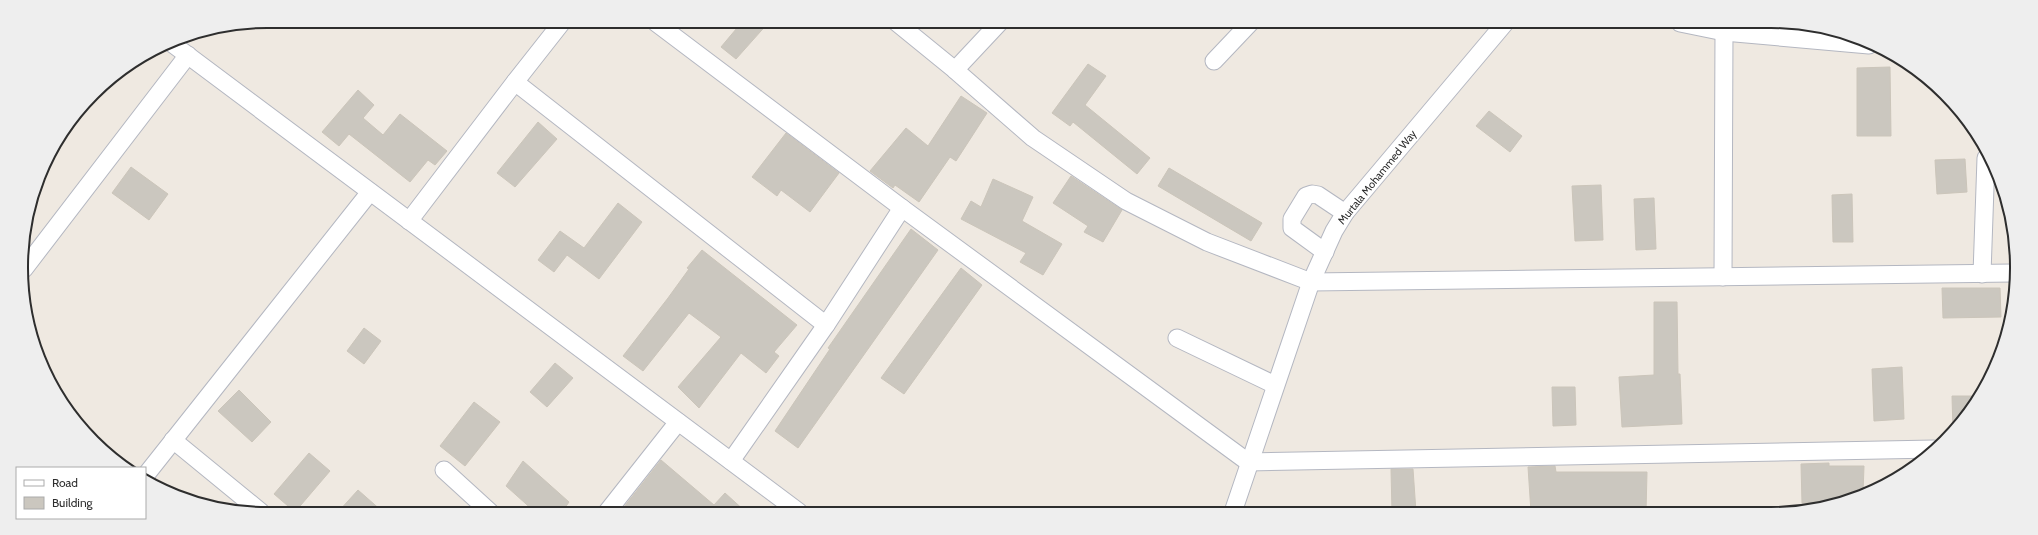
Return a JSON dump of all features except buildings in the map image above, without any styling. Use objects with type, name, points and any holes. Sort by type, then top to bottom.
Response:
[{"type":"street","points":[[409,221],[557,28]]},
{"type":"street","points":[[663,28],[902,208],[1248,462],[1927,449]]},
{"type":"street","points":[[903,28],[955,70],[1033,138],[1126,201],[1207,242],[1311,282],[2010,273]]},
{"type":"street","points":[[955,70],[994,28]]},
{"type":"street","points":[[1214,61],[1245,28]]},
{"type":"street","name":"Murtala Mohammed Way","points":[[1234,507],[1248,462],[1311,282],[1345,213],[1502,28]]},
{"type":"street","points":[[1704,28],[1724,32],[1860,45]]},
{"type":"street","points":[[1723,277],[1724,32]]},
{"type":"street","points":[[175,46],[792,507]]},
{"type":"street","points":[[28,263],[188,56]]},
{"type":"street","points":[[515,82],[826,325]]},
{"type":"street","points":[[1982,274],[1986,164]]},
{"type":"street","points":[[146,474],[370,192]]},
{"type":"street","points":[[1325,252],[1292,228],[1292,219],[1306,196],[1312,194],[1318,195],[1345,213]]},
{"type":"street","points":[[731,461],[826,325],[902,208]]},
{"type":"street","points":[[1177,338],[1275,385]]},
{"type":"street","points":[[611,507],[678,422]]},
{"type":"street","points":[[173,440],[254,506]]},
{"type":"street","points":[[444,470],[485,507]]}]
